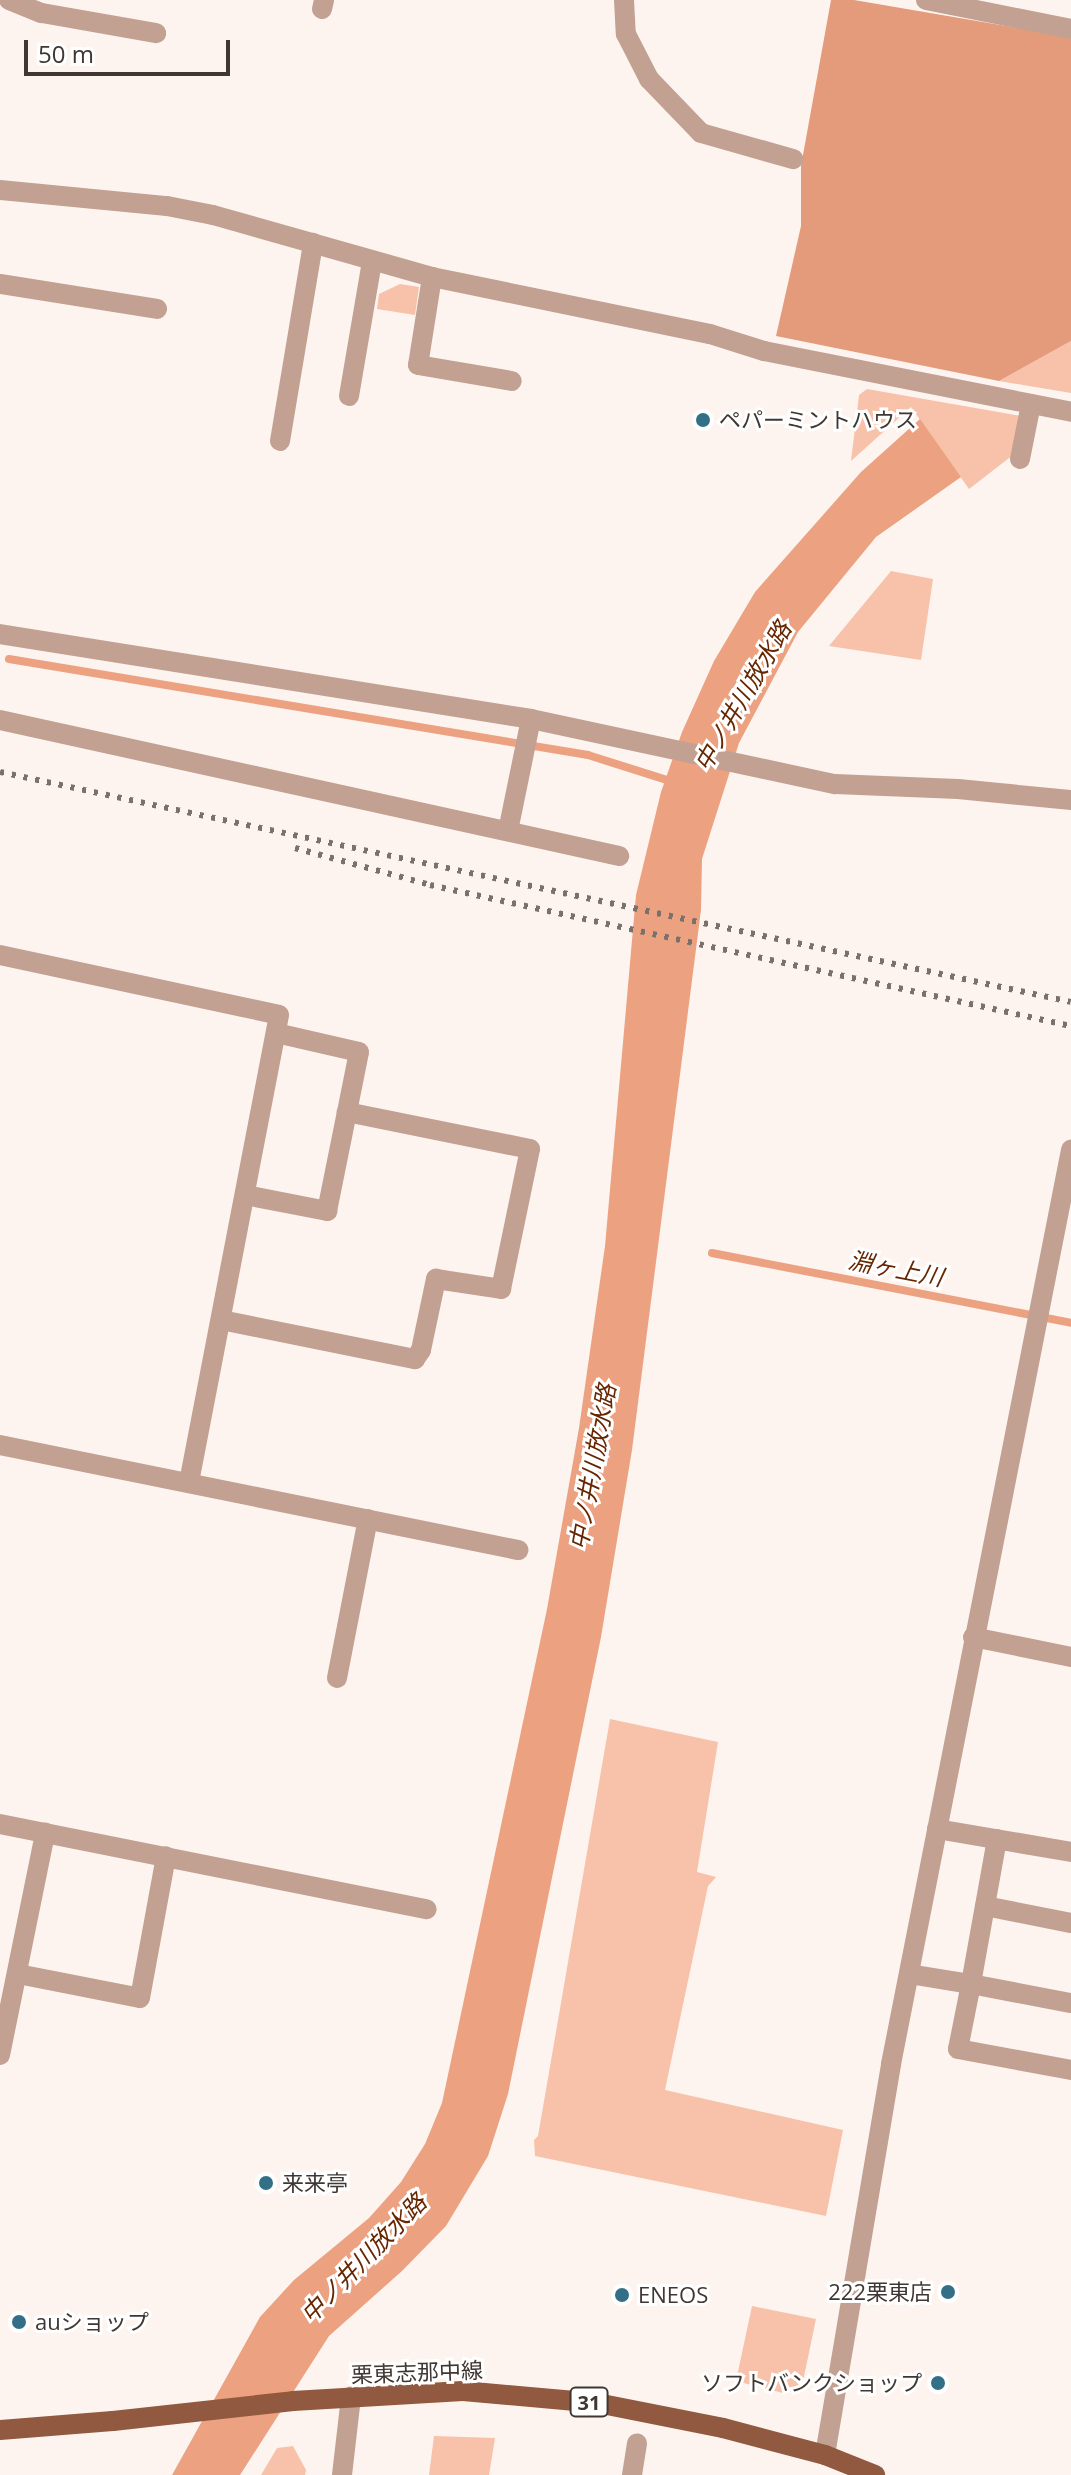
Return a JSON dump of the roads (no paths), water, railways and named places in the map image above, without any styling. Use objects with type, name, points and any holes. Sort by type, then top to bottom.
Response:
[{"type":"main road","name":"栗東志那中線","points":[[0,2430],[293,2401],[463,2391],[597,2403],[723,2428],[825,2455],[875,2475]]},
{"type":"street","points":[[9,0],[42,13],[156,33]]},
{"type":"street","points":[[624,0],[626,34],[649,79],[701,133],[793,159]]},
{"type":"street","points":[[926,0],[1071,29]]},
{"type":"street","points":[[0,190],[167,206],[213,215],[432,277],[710,334],[764,351],[1071,412]]},
{"type":"street","points":[[280,441],[313,243]]},
{"type":"street","points":[[349,396],[372,261]]},
{"type":"street","points":[[432,277],[418,365],[512,381]]},
{"type":"street","points":[[0,284],[157,309]]},
{"type":"street","points":[[1020,459],[1031,404]]},
{"type":"street","points":[[0,634],[531,719],[751,763],[835,784],[958,789],[1071,800]]},
{"type":"street","points":[[508,831],[531,719]]},
{"type":"street","points":[[0,720],[619,856]]},
{"type":"street","points":[[0,955],[279,1015],[189,1482]]},
{"type":"street","points":[[245,1195],[327,1211],[359,1052],[276,1033]]},
{"type":"street","points":[[221,1320],[415,1359],[421,1350],[436,1279],[501,1289],[530,1149],[347,1112]]},
{"type":"street","points":[[825,2455],[909,1974],[973,1637],[1040,1305],[1062,1239],[1071,1150]]},
{"type":"street","points":[[0,1445],[518,1550]]},
{"type":"street","points":[[337,1678],[368,1519]]},
{"type":"street","points":[[973,1637],[1071,1657]]},
{"type":"street","points":[[0,1824],[427,1909]]},
{"type":"street","points":[[937,1829],[1071,1852]]},
{"type":"street","points":[[0,2055],[45,1833]]},
{"type":"street","points":[[997,1839],[958,2049],[1071,2070]]},
{"type":"street","points":[[18,1974],[140,1998],[166,1856]]},
{"type":"street","points":[[985,1906],[1071,1923]]},
{"type":"street","points":[[909,1974],[1071,2003]]},
{"type":"street","points":[[342,2475],[351,2397]]},
{"type":"street","points":[[632,2475],[637,2443]]},
{"type":"water","name":"中ノ井川放水路","points":[[920,419],[961,477],[876,537],[798,632],[739,743],[702,859],[701,910],[632,1450],[601,1637],[508,2094],[488,2156],[446,2226],[402,2271],[329,2336],[240,2475],[172,2475],[260,2317],[294,2280],[369,2218],[401,2182],[425,2144],[442,2103],[547,1609],[579,1428],[605,1246],[636,895],[661,792],[682,732],[714,661],[755,592],[861,472]]},
{"type":"waterway","points":[[9,659],[588,755],[673,782]]},
{"type":"waterway","name":"淵ヶ上川","points":[[712,1253],[1071,1323]]},
{"type":"railway","points":[[0,772],[1071,1002]]},
{"type":"railway","points":[[295,848],[430,885],[1071,1026]]},
{"type":"place","name":"ペパーミントハウス","points":[[703,420]]},
{"type":"place","name":"来来亭","points":[[266,2183]]},
{"type":"place","name":"222栗東店","points":[[948,2292]]},
{"type":"place","name":"ENEOS","points":[[622,2295]]},
{"type":"place","name":"auショップ","points":[[19,2322]]},
{"type":"place","name":"ソフトバンクショップ","points":[[938,2383]]}]
